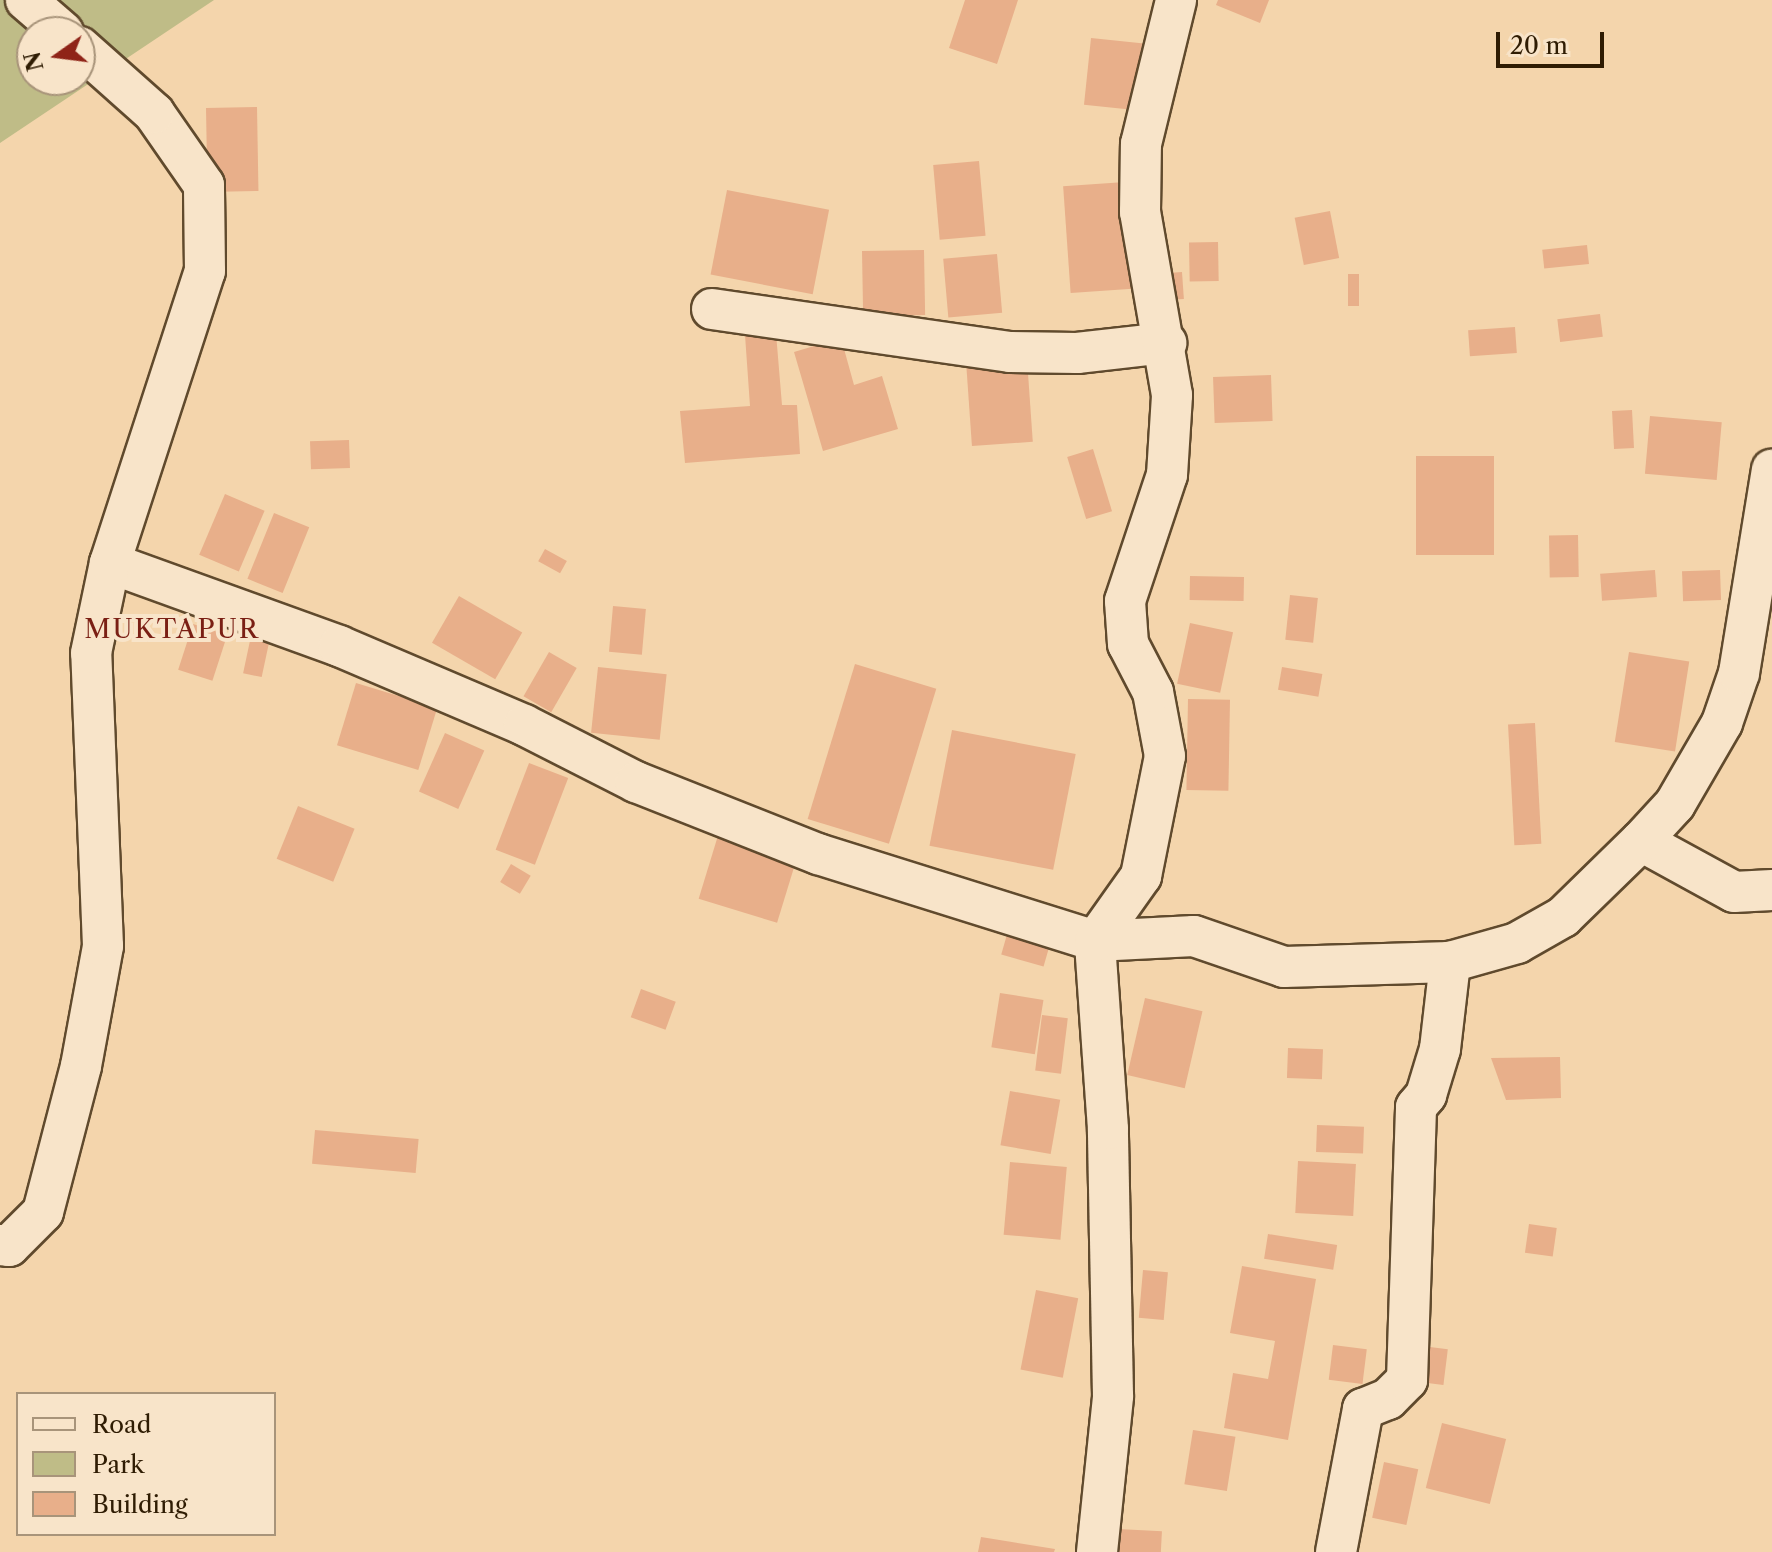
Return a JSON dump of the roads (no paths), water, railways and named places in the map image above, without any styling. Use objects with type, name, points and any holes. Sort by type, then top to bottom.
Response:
[{"type":"street","points":[[26,0],[44,16]]},
{"type":"street","points":[[1097,1552],[1113,1396],[1108,1129],[1095,941],[1141,876],[1165,756],[1153,692],[1128,644],[1125,601],[1167,475],[1172,395],[1166,343],[1140,212],[1141,157],[1176,0]]},
{"type":"street","points":[[0,1245],[9,1246],[43,1212],[81,1066],[103,946],[91,653],[110,563],[205,271],[204,185],[154,113],[96,61]]},
{"type":"street","points":[[712,309],[1010,352],[1077,353],[1166,343]]},
{"type":"street","points":[[110,563],[339,646],[524,725],[636,782],[818,854],[1095,941],[1194,936],[1284,967],[1450,962],[1517,943],[1563,917],[1675,804],[1722,723],[1739,673],[1772,470]]},
{"type":"street","points":[[1641,841],[1734,892],[1772,890]]},
{"type":"street","points":[[1336,1552],[1363,1409],[1388,1399],[1407,1380],[1416,1107],[1426,1095],[1440,1049],[1450,962]]},
{"type":"district","name":"MUKTAPUR","points":[[172,630]]}]
